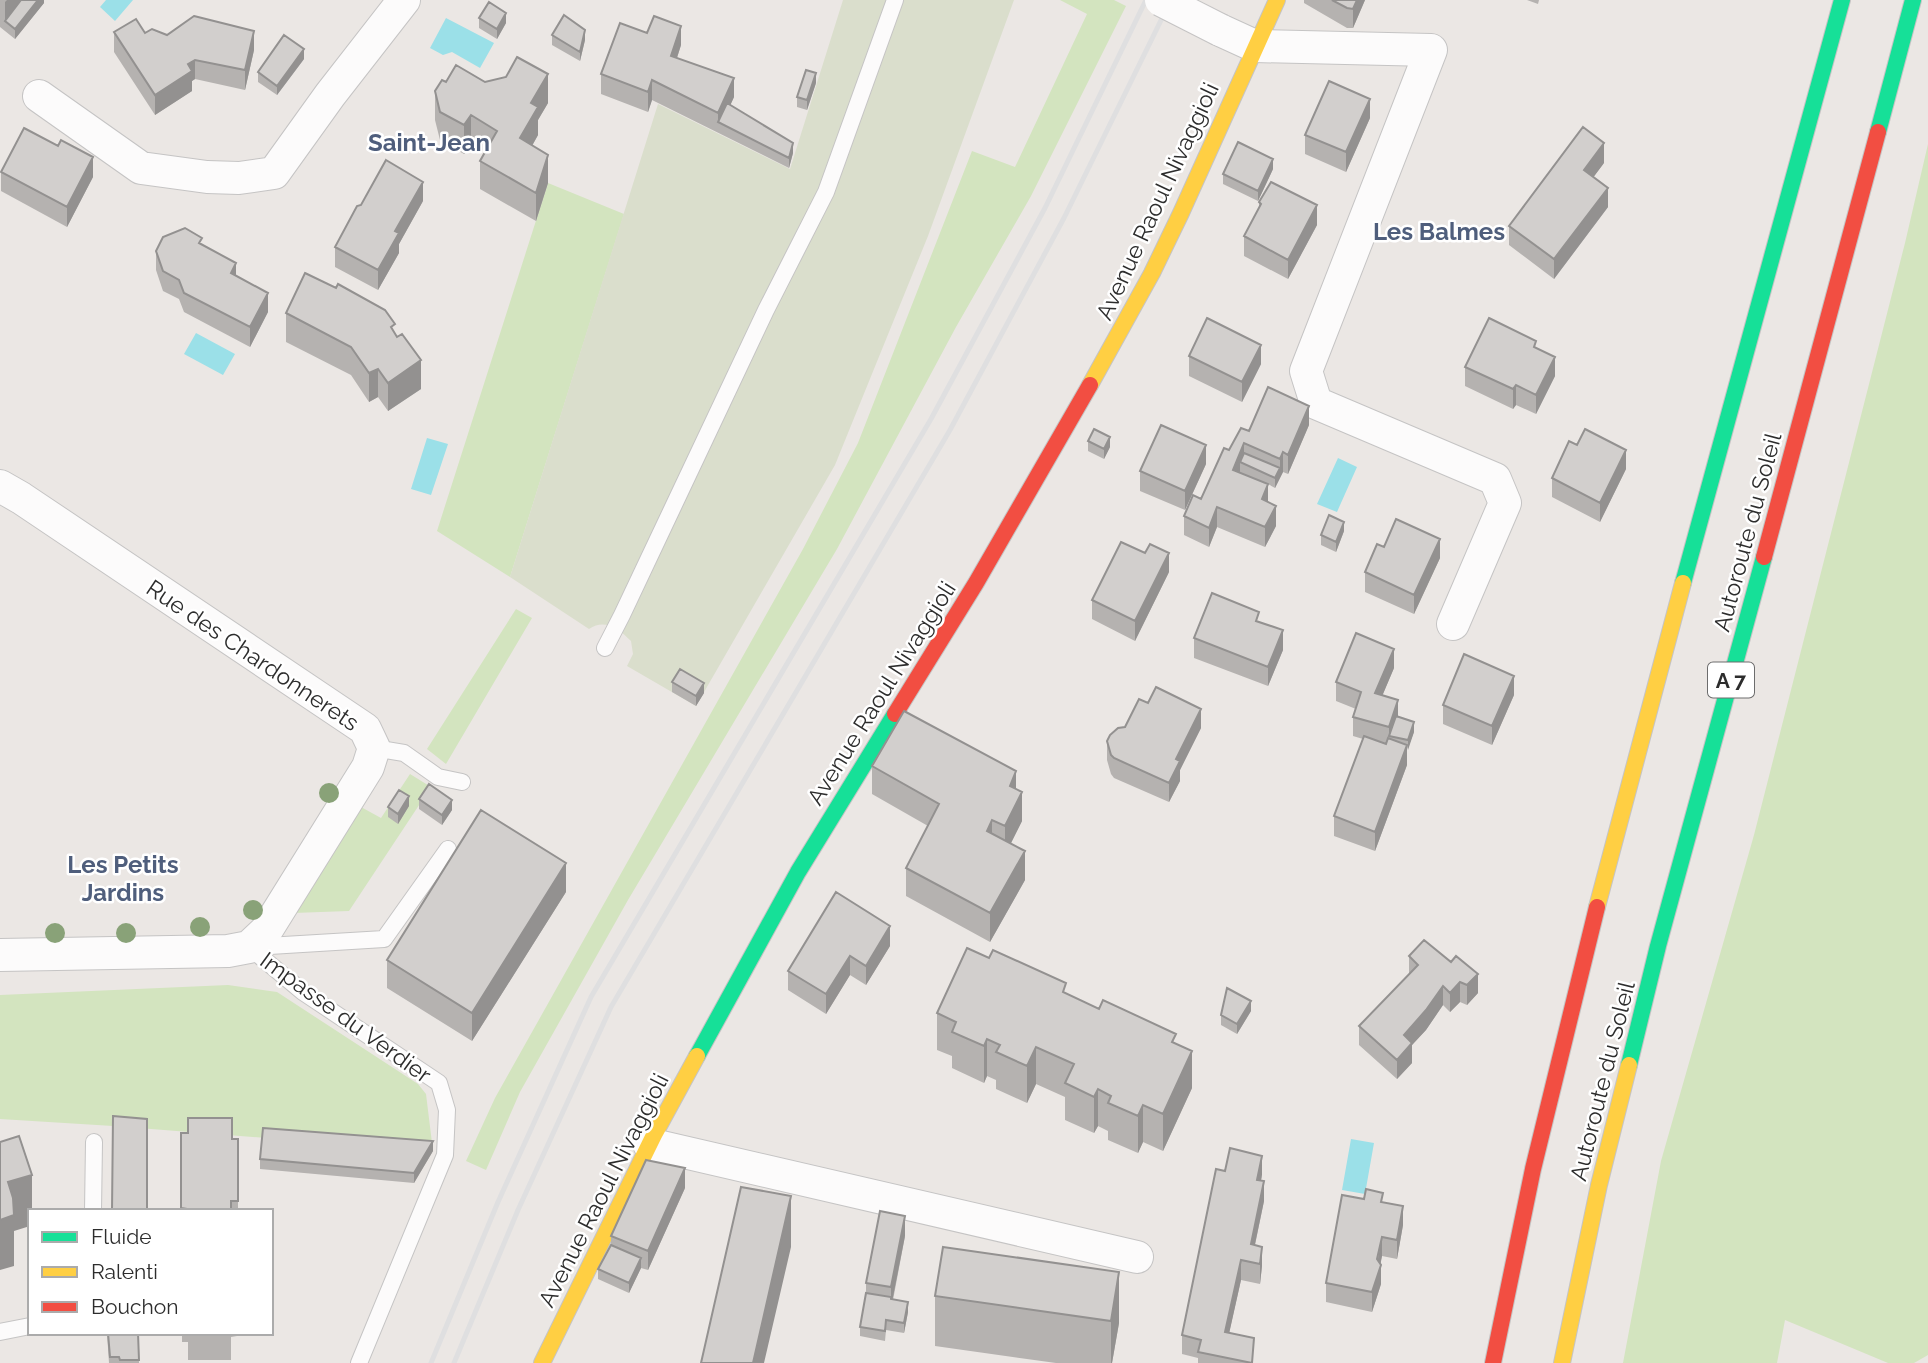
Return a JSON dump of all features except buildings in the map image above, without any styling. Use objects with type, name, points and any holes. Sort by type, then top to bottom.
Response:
[{"type":"main road","name":"Avenue Raoul Nivaggioli","points":[[542,1363],[649,1144],[798,872],[976,583],[1122,330],[1181,214],[1277,0]]},
{"type":"main road","name":"Autoroute du Soleil","points":[[1493,1363],[1533,1169],[1592,928],[1842,0]]},
{"type":"main road","name":"Autoroute du Soleil","points":[[1562,1363],[1599,1185],[1658,946],[1913,0]]},
{"type":"street","points":[[39,96],[141,168],[207,177],[239,178],[274,173],[404,0]]},
{"type":"street","points":[[1161,0],[1255,46],[1431,50],[1307,371],[1315,403],[1495,479],[1505,503],[1453,624]]},
{"type":"street","name":"Rue des Chardonnerets","points":[[0,486],[369,739],[368,767],[266,931],[249,947]]},
{"type":"street","points":[[0,955],[228,951],[249,947]]},
{"type":"street","points":[[649,1144],[1137,1257]]},
{"type":"lane","points":[[605,649],[766,310],[826,192],[895,0]]},
{"type":"lane","points":[[369,739],[404,753],[438,777],[462,782]]},
{"type":"lane","points":[[249,947],[384,939],[448,849]]},
{"type":"lane","name":"Impasse du Verdier","points":[[249,947],[303,992],[439,1083],[447,1110],[445,1155],[359,1363]]},
{"type":"lane","points":[[93,1209],[94,1142]]},
{"type":"lane","points":[[0,1332],[28,1326]]},
{"type":"green space","points":[[843,0],[1014,0],[928,236],[835,465],[696,706],[627,666],[633,654],[631,641],[617,629],[601,625],[589,629],[510,577],[658,104],[790,169]]},
{"type":"green space","points":[[1060,0],[1114,0],[1126,6],[1031,196],[956,327],[837,549],[628,900],[520,1092],[486,1170],[466,1161],[495,1098],[803,549],[858,443],[972,151],[1015,167],[1087,14]]},
{"type":"green space","points":[[1928,144],[1928,1355],[1914,1363],[1888,1363],[1785,1320],[1777,1363],[1623,1363],[1661,1161],[1754,835]]},
{"type":"green space","points":[[548,183],[624,214],[510,577],[437,531]]},
{"type":"green space","points":[[516,609],[532,618],[446,764],[427,749]]},
{"type":"green space","points":[[410,774],[431,787],[349,911],[293,913],[361,807],[381,818]]},
{"type":"green space","points":[[228,985],[277,992],[418,1084],[426,1094],[433,1151],[0,1119],[0,995]]},
{"type":"water","points":[[106,0],[133,0],[115,21],[100,7]]},
{"type":"water","points":[[446,18],[494,43],[480,68],[452,52],[443,55],[430,48]]},
{"type":"water","points":[[196,333],[235,354],[223,375],[184,354]]},
{"type":"water","points":[[427,438],[448,444],[431,495],[411,489]]},
{"type":"water","points":[[1338,458],[1357,467],[1337,512],[1317,504]]},
{"type":"water","points":[[1351,1139],[1374,1143],[1365,1194],[1342,1190]]},
{"type":"railway","points":[[431,1363],[498,1202],[591,997],[931,419],[1045,208],[1146,0]]},
{"type":"railway","points":[[454,1363],[518,1210],[611,1007],[950,430],[1064,218],[1171,0]]},
{"type":"traffic: fast","points":[[1683,583],[1842,0]]},
{"type":"traffic: fast","points":[[1878,132],[1913,0]]},
{"type":"traffic: fast","points":[[1629,1065],[1658,946],[1764,557]]},
{"type":"traffic: fast","points":[[697,1056],[798,872],[895,714]]},
{"type":"traffic: slow","points":[[1090,385],[1152,273],[1277,0]]},
{"type":"traffic: slow","points":[[1597,907],[1683,583]]},
{"type":"traffic: slow","points":[[542,1363],[654,1135],[697,1056]]},
{"type":"traffic: slow","points":[[1562,1363],[1599,1185],[1629,1065]]},
{"type":"traffic: jam","points":[[1764,557],[1878,132]]},
{"type":"traffic: jam","points":[[895,714],[976,583],[1090,385]]},
{"type":"traffic: jam","points":[[1493,1363],[1533,1169],[1597,907]]},
{"type":"district","name":"Saint-Jean","points":[[429,142]]},
{"type":"district","name":"Les Balmes","points":[[1439,231]]},
{"type":"district","name":"Les Petits Jardins","points":[[123,878]]}]
